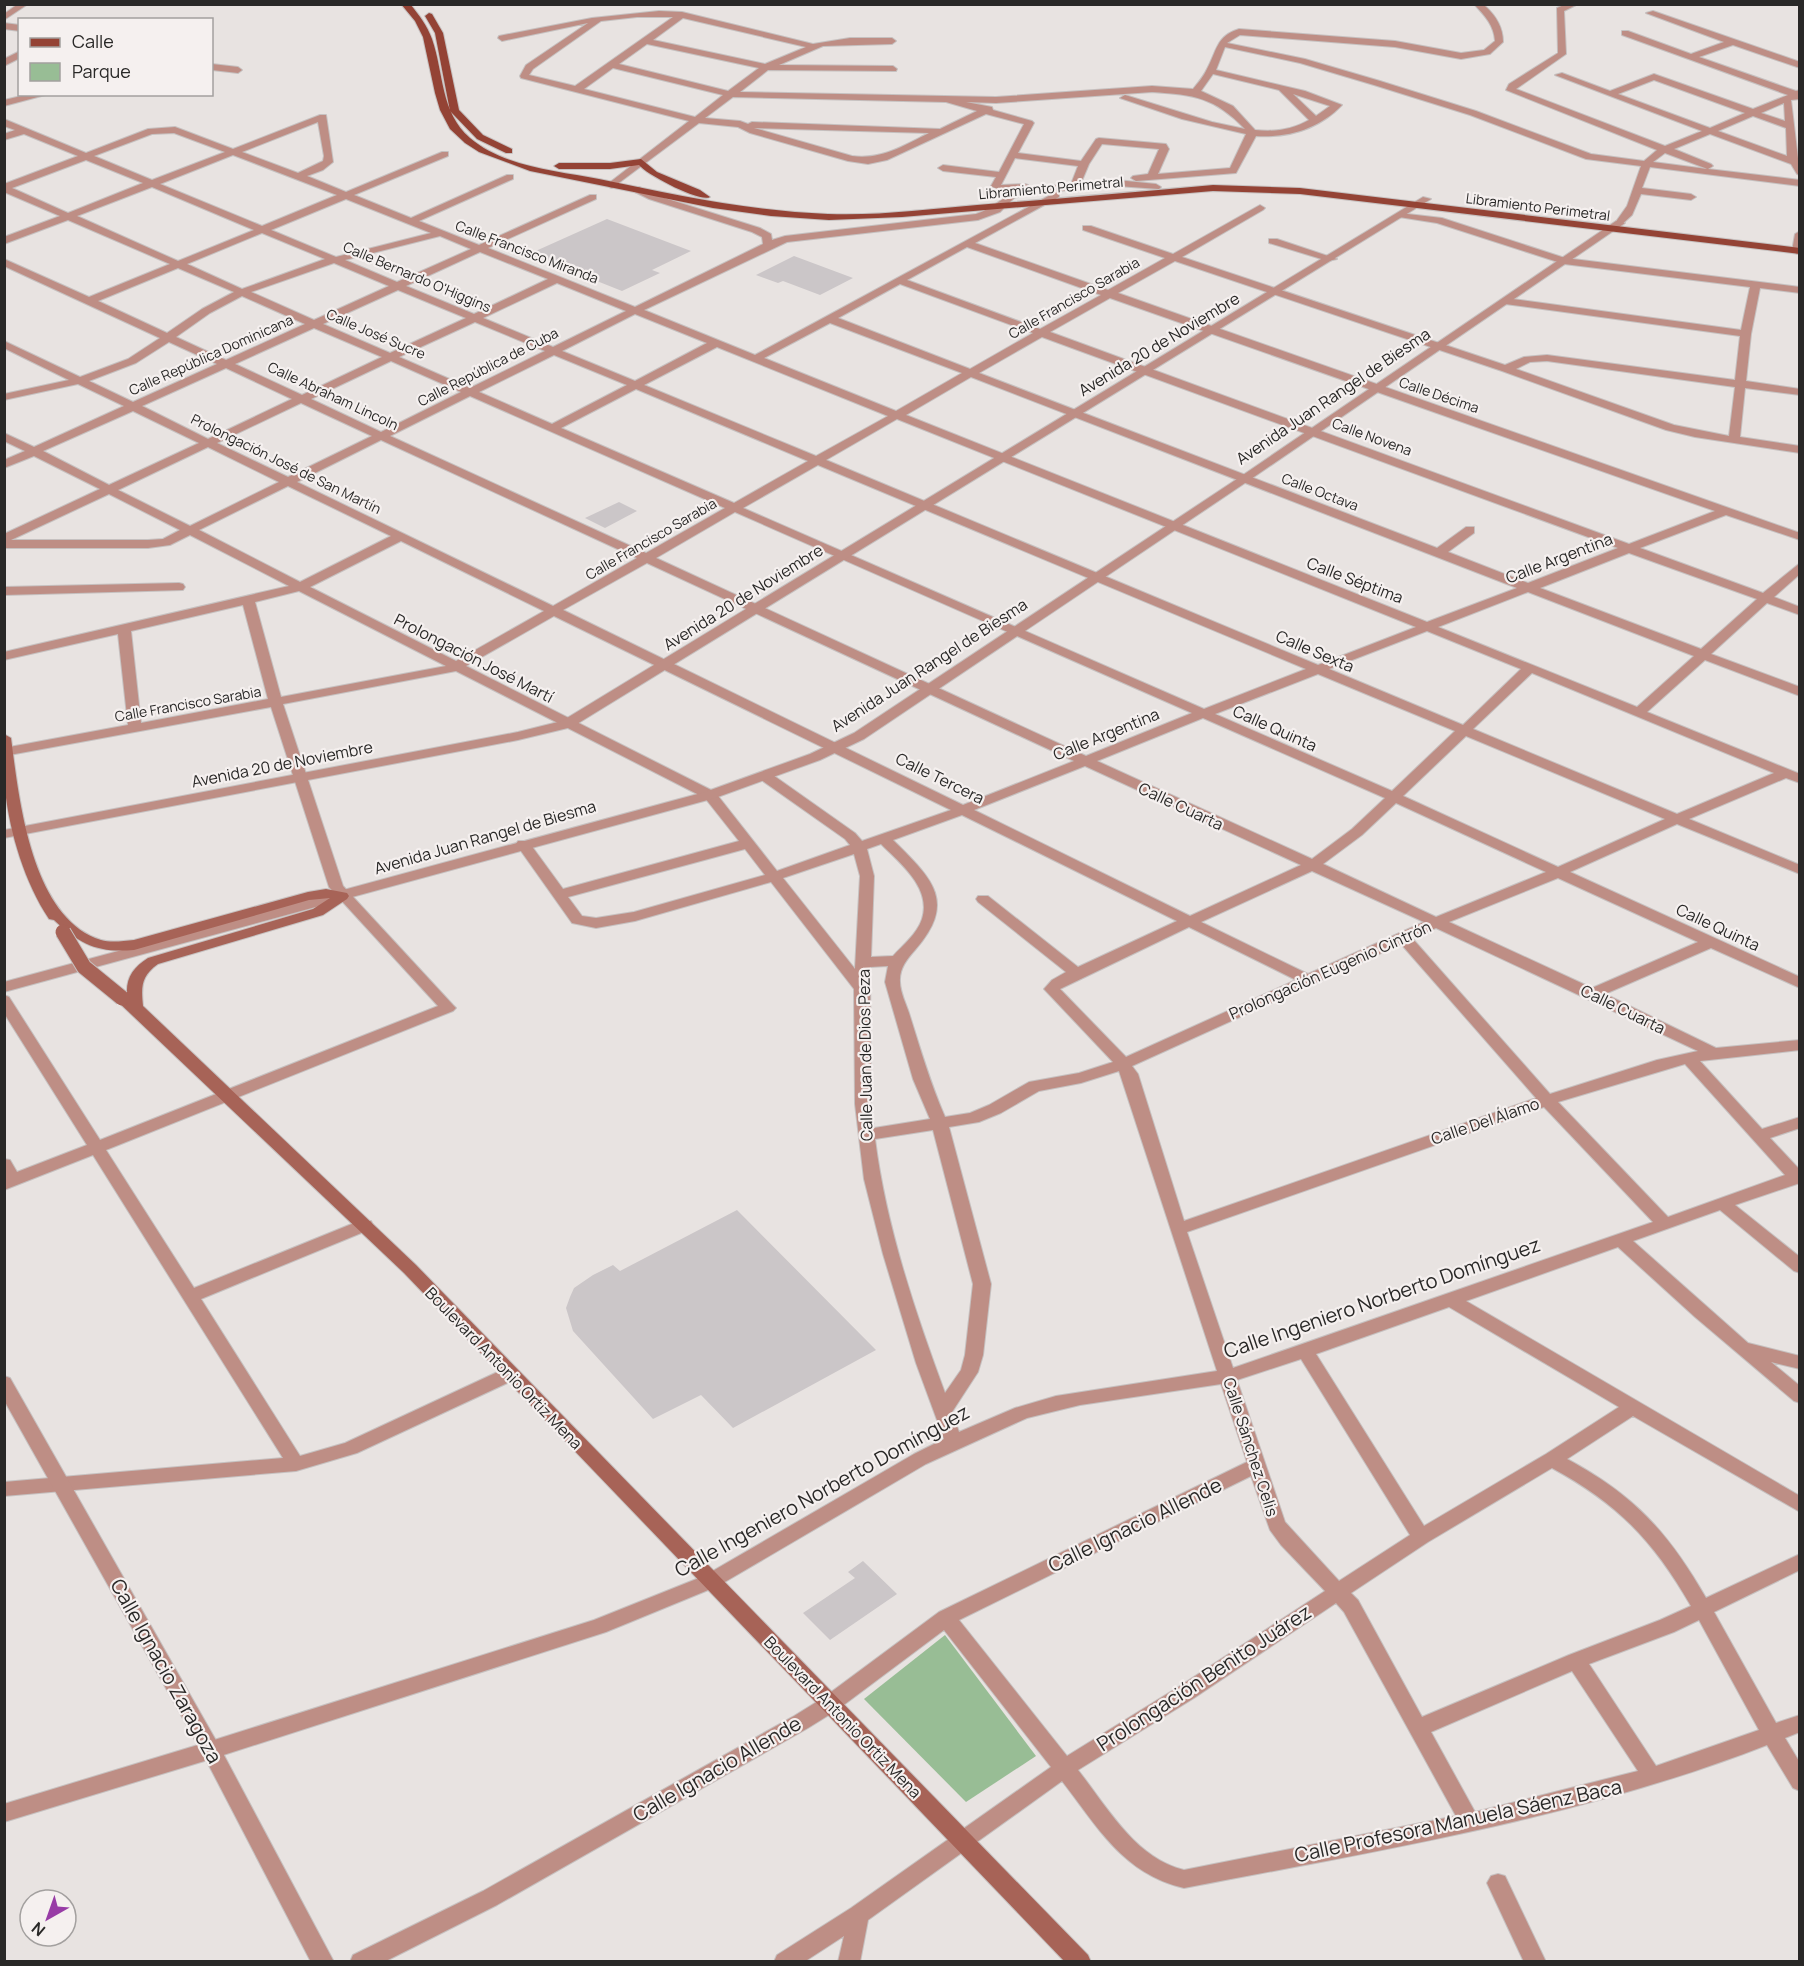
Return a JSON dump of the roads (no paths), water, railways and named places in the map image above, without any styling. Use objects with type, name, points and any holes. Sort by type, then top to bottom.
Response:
[{"type":"main road","name":"Libramiento Perimetral","points":[[405,4],[422,22],[428,36],[443,112],[459,134],[484,152],[540,170],[760,206],[830,211],[1005,202],[1044,203],[1236,188],[1294,190],[1422,202]]},
{"type":"main road","name":"Libramiento Perimetral","points":[[418,4],[439,33],[454,111],[480,137],[500,148],[636,189],[743,210],[808,216],[881,216],[1154,182],[1278,183],[1616,227],[1799,244]]},
{"type":"main road","points":[[559,166],[610,166],[640,162],[652,174],[688,186],[705,197]]},
{"type":"main road","points":[[1374,199],[1389,205],[1402,215]]},
{"type":"main road","name":"Boulevard Antonio Ortiz Mena","points":[[5,748],[12,833],[48,907],[84,967],[129,1003],[230,1095],[365,1225],[964,1839],[1080,1962]]},
{"type":"main road","points":[[48,907],[87,940],[100,946],[117,947],[134,945],[308,896],[326,893],[342,896]]},
{"type":"main road","points":[[129,1003],[136,976],[142,968],[153,961],[318,912],[342,896]]},
{"type":"street","points":[[4,18],[24,4]]},
{"type":"street","points":[[1195,92],[1211,71],[1221,44],[1229,36],[1239,32],[1395,44],[1461,56],[1487,52],[1499,42],[1496,25],[1487,8],[1478,4]]},
{"type":"street","points":[[1574,4],[1561,9],[1562,54],[1512,86],[1510,90],[1730,175]]},
{"type":"street","points":[[1650,13],[1800,65]]},
{"type":"street","points":[[502,38],[638,14],[682,15],[811,46]]},
{"type":"street","points":[[576,90],[682,15]]},
{"type":"street","points":[[597,21],[529,68],[524,76],[695,120],[740,124],[941,131]]},
{"type":"street","points":[[1625,33],[1795,96]]},
{"type":"street","points":[[647,41],[766,67],[893,69]]},
{"type":"street","points":[[615,182],[766,67],[811,46],[834,41],[892,41]]},
{"type":"street","points":[[1690,57],[1732,42]]},
{"type":"street","points":[[1221,44],[1302,61],[1387,86],[1473,113],[1589,157],[1800,183]]},
{"type":"street","points":[[4,63],[18,55]]},
{"type":"street","points":[[612,65],[728,94],[949,100],[1026,99],[1089,92],[1152,89],[1195,92],[1230,108],[1241,117],[1251,133]]},
{"type":"street","points":[[213,67],[238,70]]},
{"type":"street","points":[[1125,98],[1230,130],[1251,133],[1292,132],[1337,104],[1211,71]]},
{"type":"street","points":[[1559,75],[1794,162]]},
{"type":"street","points":[[1610,94],[1651,77],[1790,126]]},
{"type":"street","points":[[1282,88],[1314,119]]},
{"type":"street","points":[[4,103],[35,96]]},
{"type":"street","points":[[1616,227],[1628,215],[1644,165],[1663,149],[1795,96]]},
{"type":"street","points":[[1795,96],[1789,104],[1790,126],[1794,162],[1800,172]]},
{"type":"street","points":[[740,124],[753,131],[868,161],[884,158],[987,109],[1026,99]]},
{"type":"street","points":[[949,100],[987,109],[1029,123],[1001,175],[997,188],[1154,182],[1230,172],[1234,170],[1251,133]]},
{"type":"street","points":[[4,241],[323,117],[322,125],[329,152],[328,162],[320,168],[298,176]]},
{"type":"street","name":"Calle Bernardo O'Higgins","points":[[4,122],[817,460]]},
{"type":"street","name":"Calle Francisco Miranda","points":[[5,188],[144,134],[163,129],[175,130],[298,176],[897,416]]},
{"type":"street","points":[[4,137],[25,130]]},
{"type":"street","points":[[1076,184],[1097,141],[1162,146],[1164,149],[1154,182]]},
{"type":"street","points":[[90,301],[445,154]]},
{"type":"street","points":[[1012,155],[1084,164]]},
{"type":"street","points":[[943,168],[1001,175]]},
{"type":"street","points":[[409,222],[510,177]]},
{"type":"street","name":"Calle República de Cuba","points":[[4,542],[148,544],[166,542],[768,245],[806,236],[963,220],[989,214],[1025,191],[1076,184]]},
{"type":"street","name":"Calle José Sucre","points":[[5,188],[734,508]]},
{"type":"street","points":[[636,189],[652,197],[756,230],[767,236],[768,245]]},
{"type":"street","points":[[1636,190],[1691,197]]},
{"type":"street","points":[[755,359],[1056,195]]},
{"type":"street","name":"Calle República Dominicana","points":[[4,465],[593,197]]},
{"type":"street","name":"Avenida 20 de Noviembre","points":[[12,833],[518,736],[567,723],[1332,259],[1422,202]]},
{"type":"street","name":"Calle Francisco Sarabia","points":[[5,748],[135,729],[442,672],[455,667],[1260,208]]},
{"type":"street","points":[[1402,215],[1438,220],[1564,261],[1800,290]]},
{"type":"street","name":"Avenida Juan Rangel de Biesma","points":[[4,987],[710,795],[837,748],[1244,479],[1616,227]]},
{"type":"street","points":[[1087,228],[1506,369],[1670,428],[1800,450]]},
{"type":"street","points":[[4,397],[113,370],[170,338],[213,307],[243,292],[337,260],[438,234]]},
{"type":"street","points":[[1273,241],[1332,259]]},
{"type":"street","name":"Calle Décima","points":[[967,244],[1800,537]]},
{"type":"street","name":"Calle Abraham Lincoln","points":[[4,262],[648,558]]},
{"type":"street","points":[[4,542],[557,279]]},
{"type":"street","name":"Calle Novena","points":[[900,281],[1800,611]]},
{"type":"street","points":[[1734,440],[1746,334],[1756,284]]},
{"type":"street","points":[[1505,301],[1746,334]]},
{"type":"street","name":"Calle Octava","points":[[830,319],[1800,692]]},
{"type":"street","points":[[554,428],[716,343]]},
{"type":"street","name":"Prolongación José de San Martín","points":[[4,344],[555,612]]},
{"type":"street","points":[[1506,369],[1528,359],[1547,358],[1800,392]]},
{"type":"street","name":"Calle Séptima","points":[[897,416],[1428,627],[1793,776]]},
{"type":"street","name":"Prolongación José Martí","points":[[4,436],[710,795],[862,988]]},
{"type":"street","name":"Calle Sexta","points":[[817,460],[1800,870]]},
{"type":"street","name":"Calle Quinta","points":[[734,508],[1394,797],[1800,983]]},
{"type":"street","name":"Calle Argentina","points":[[523,844],[577,920],[596,923],[635,916],[773,877],[963,810],[1202,714],[1726,511]]},
{"type":"street","points":[[1439,554],[1470,530]]},
{"type":"street","points":[[4,656],[248,601],[299,587],[401,536]]},
{"type":"street","name":"Calle Cuarta","points":[[648,558],[754,609],[1592,994],[1714,1053]]},
{"type":"street","points":[[1639,712],[1705,655],[1800,567]]},
{"type":"street","points":[[4,591],[179,587]]},
{"type":"street","points":[[4,1164],[9,1182],[448,1008],[342,896],[330,875],[299,778],[248,601]]},
{"type":"street","name":"Calle Tercera","points":[[555,612],[1190,920],[1308,980]]},
{"type":"street","points":[[124,628],[135,729]]},
{"type":"street","points":[[982,899],[1077,973],[1313,865],[1332,853],[1530,668]]},
{"type":"street","name":"Calle Juan de Dios Peza","points":[[765,776],[834,823],[859,847],[867,876],[868,891],[862,988],[865,1135],[872,1179],[891,1254],[942,1412],[954,1442]]},
{"type":"street","name":"Prolongación Eugenio Cintrón","points":[[865,1135],[940,1124],[983,1114],[1035,1086],[1081,1078],[1124,1064],[1436,922],[1559,872],[1676,819],[1793,776]]},
{"type":"street","points":[[883,838],[925,884],[930,900],[930,918],[922,933],[897,962],[892,982],[921,1079],[940,1124],[982,1284],[974,1355],[969,1372],[942,1412]]},
{"type":"street","points":[[559,895],[749,843]]},
{"type":"street","points":[[1403,937],[1547,1100],[1665,1224]]},
{"type":"street","points":[[1592,994],[1711,942]]},
{"type":"street","points":[[864,962],[897,962]]},
{"type":"street","name":"Calle Sánchez Celis","points":[[1077,973],[1053,986],[1053,992],[1124,1064],[1130,1074],[1178,1229],[1277,1525],[1288,1540],[1338,1591],[1364,1626],[1470,1822]]},
{"type":"street","points":[[4,1000],[296,1464]]},
{"type":"street","name":"Calle Del Álamo","points":[[1178,1229],[1547,1100],[1688,1058],[1714,1053],[1800,1045]]},
{"type":"street","points":[[1688,1058],[1798,1177]]},
{"type":"street","points":[[1758,1136],[1800,1122]]},
{"type":"street","name":"Calle Ingeniero Norberto Domínguez","points":[[4,1813],[211,1750],[599,1626],[711,1581],[920,1459],[1004,1420],[1056,1403],[1227,1377],[1798,1177]]},
{"type":"street","points":[[1722,1203],[1800,1267]]},
{"type":"street","points":[[190,1296],[365,1225]]},
{"type":"street","points":[[1620,1239],[1800,1396]]},
{"type":"street","points":[[1449,1299],[1631,1408],[1800,1505]]},
{"type":"street","points":[[1743,1348],[1800,1363]]},
{"type":"street","points":[[1304,1350],[1421,1537]]},
{"type":"street","points":[[4,1489],[296,1464],[351,1448],[510,1374]]},
{"type":"street","name":"Calle Ignacio Zaragoza","points":[[4,1383],[211,1750],[323,1962]]},
{"type":"street","name":"Prolongación Benito Juárez","points":[[785,1962],[859,1915],[1065,1768],[1187,1692],[1421,1537],[1552,1459],[1631,1408]]},
{"type":"street","points":[[1552,1459],[1624,1504],[1644,1524],[1702,1609],[1800,1782]]},
{"type":"street","name":"Calle Ignacio Allende","points":[[361,1962],[490,1898],[830,1704],[946,1618],[1257,1465]]},
{"type":"street","points":[[1419,1728],[1576,1661],[1667,1626],[1800,1562]]},
{"type":"street","points":[[946,1618],[1065,1768]]},
{"type":"street","points":[[1576,1661],[1652,1776]]},
{"type":"street","name":"Calle Profesora Manuela Sáenz Baca","points":[[1065,1768],[1120,1840],[1146,1865],[1162,1874],[1184,1879],[1470,1822],[1652,1776],[1772,1735],[1800,1723]]},
{"type":"street","points":[[1498,1884],[1535,1962]]},
{"type":"street","points":[[849,1962],[859,1915]]}]
